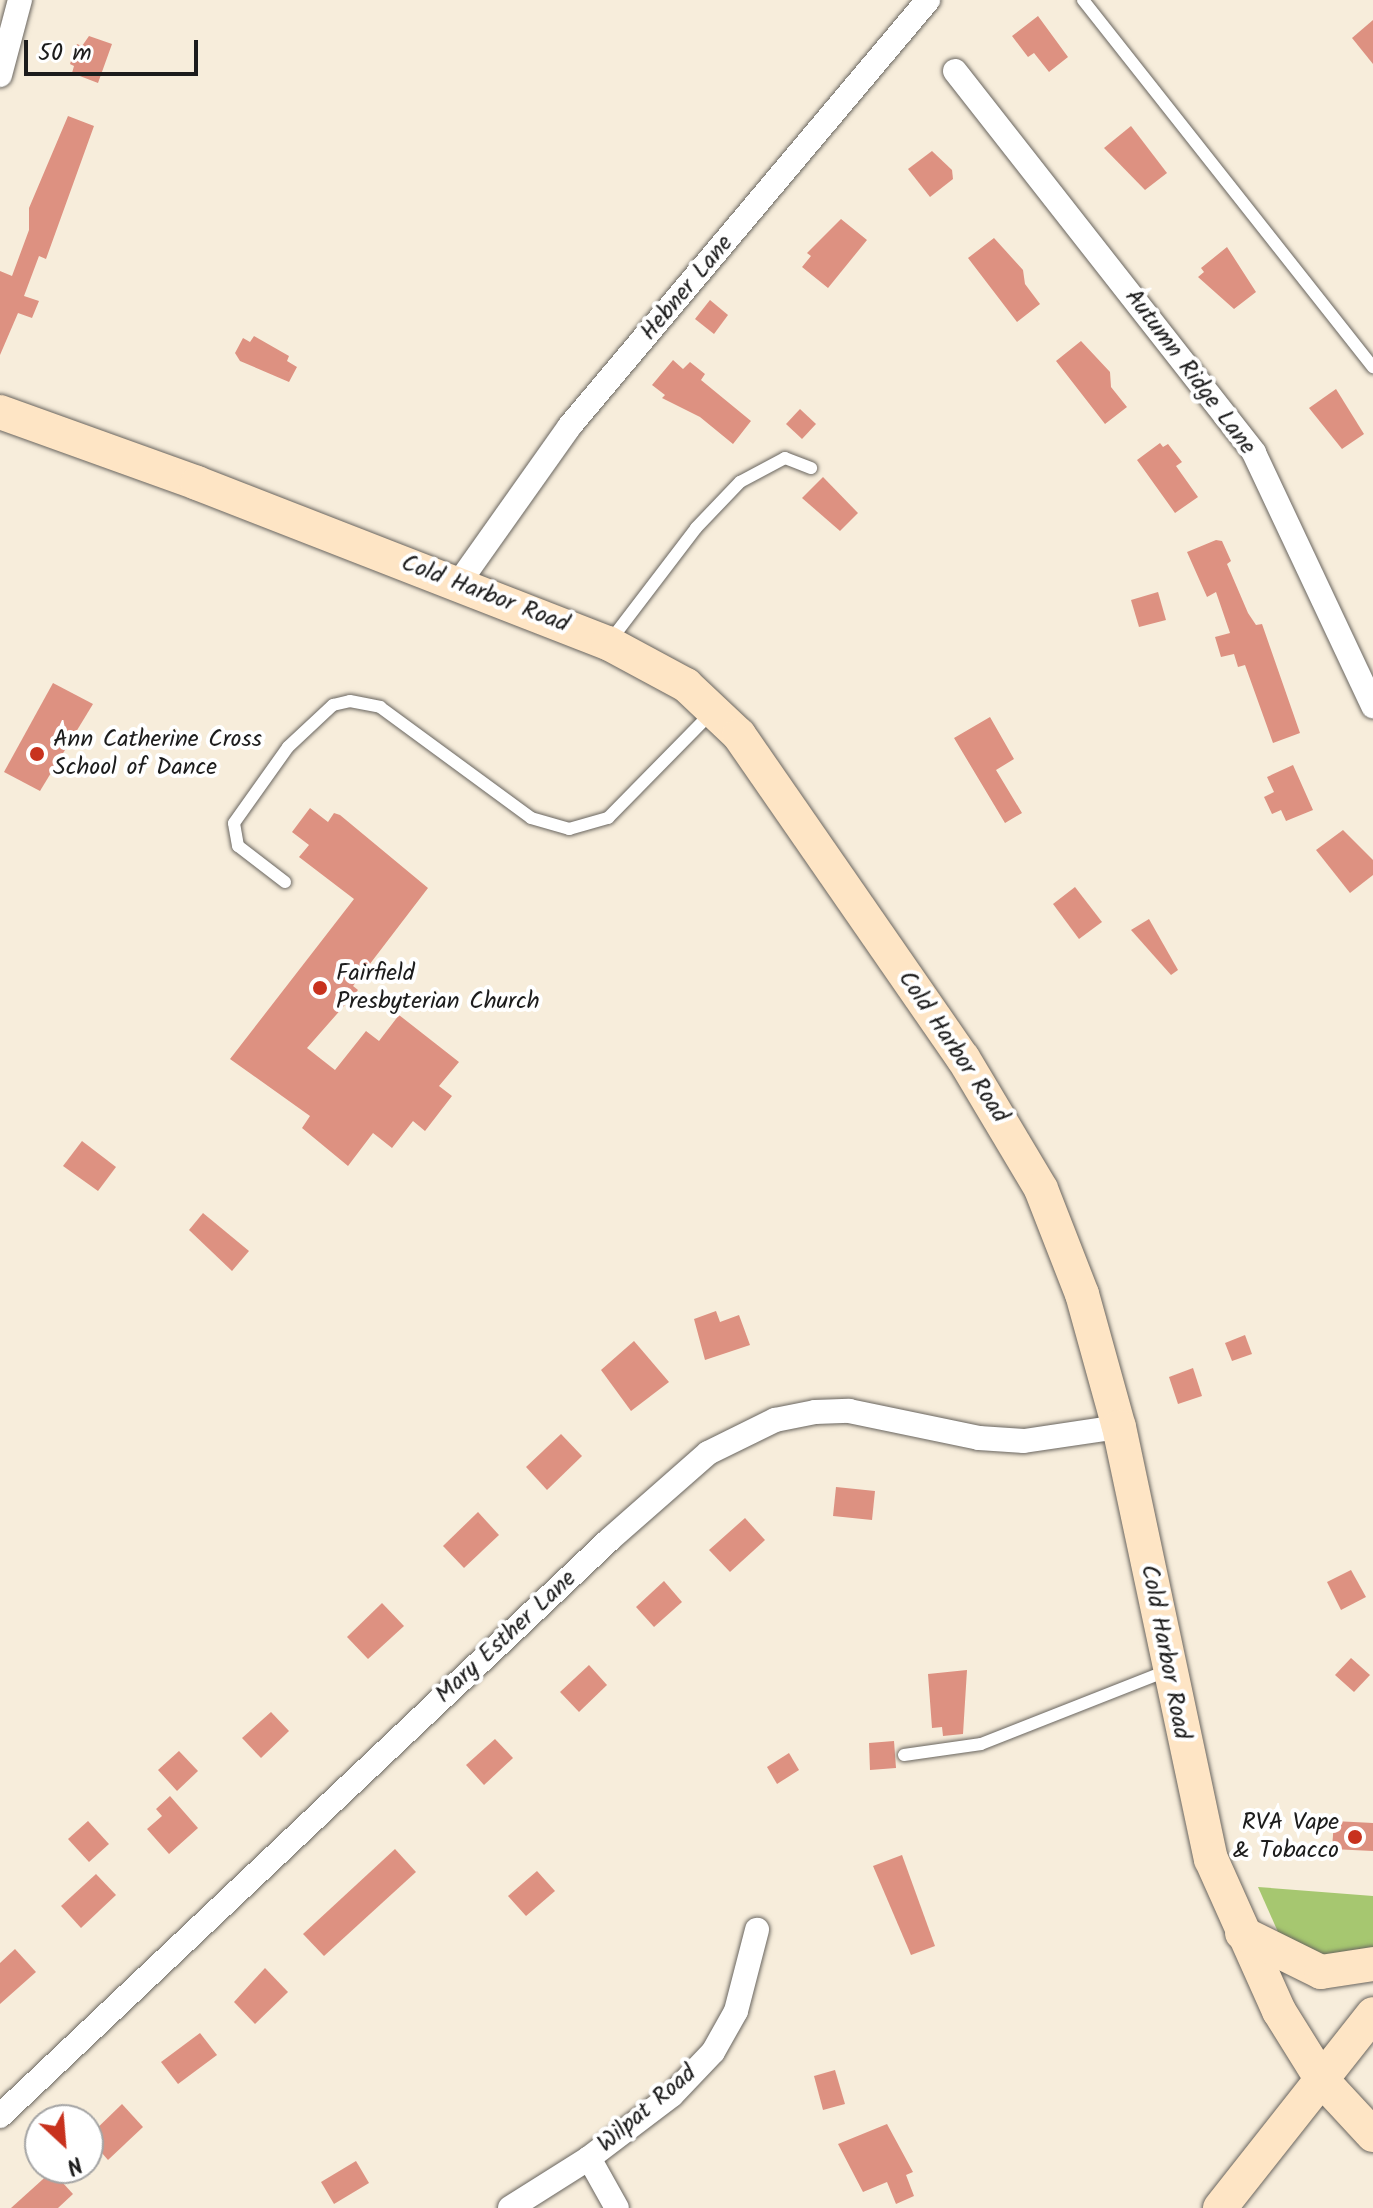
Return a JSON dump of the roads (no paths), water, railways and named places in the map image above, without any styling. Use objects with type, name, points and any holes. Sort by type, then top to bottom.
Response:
[{"type":"main road","name":"Cold Harbor Road","points":[[0,412],[608,643],[652,663],[715,709],[754,754],[1018,1145],[1066,1246],[1119,1427],[1211,1859],[1279,2011],[1322,2080],[1373,2135]]},
{"type":"main road","points":[[1242,1933],[1321,1972],[1373,1964]]},
{"type":"main road","points":[[1220,2208],[1373,2014]]},
{"type":"street","points":[[0,75],[20,0]]},
{"type":"street","name":"Hebner Lane","points":[[458,584],[569,427],[928,0]]},
{"type":"street","name":"Autumn Ridge Lane","points":[[955,71],[1254,453],[1373,706]]},
{"type":"street","name":"Mary Esther Lane","points":[[0,2116],[609,1540],[708,1453],[765,1424],[815,1412],[849,1411],[979,1438],[1024,1441],[1119,1427]]},
{"type":"street","name":"Wilpat Road","points":[[510,2208],[589,2158],[672,2095],[713,2052],[736,2011],[757,1930]]},
{"type":"street","points":[[589,2158],[617,2208]]},
{"type":"lane","points":[[1083,0],[1373,367]]},
{"type":"lane","points":[[608,643],[696,528],[740,482],[785,458],[811,468]]},
{"type":"lane","points":[[285,882],[238,846],[234,823],[288,747],[333,705],[350,701],[380,707],[531,818],[569,829],[608,818],[715,709]]},
{"type":"lane","points":[[904,1755],[981,1744],[1169,1670]]},
{"type":"place","name":"Ann Catherine Cross School of Dance","points":[[37,754]]},
{"type":"place","name":"Fairfield Presbyterian Church","points":[[320,988]]},
{"type":"place","name":"RVA Vape & Tobacco","points":[[1355,1837]]}]
